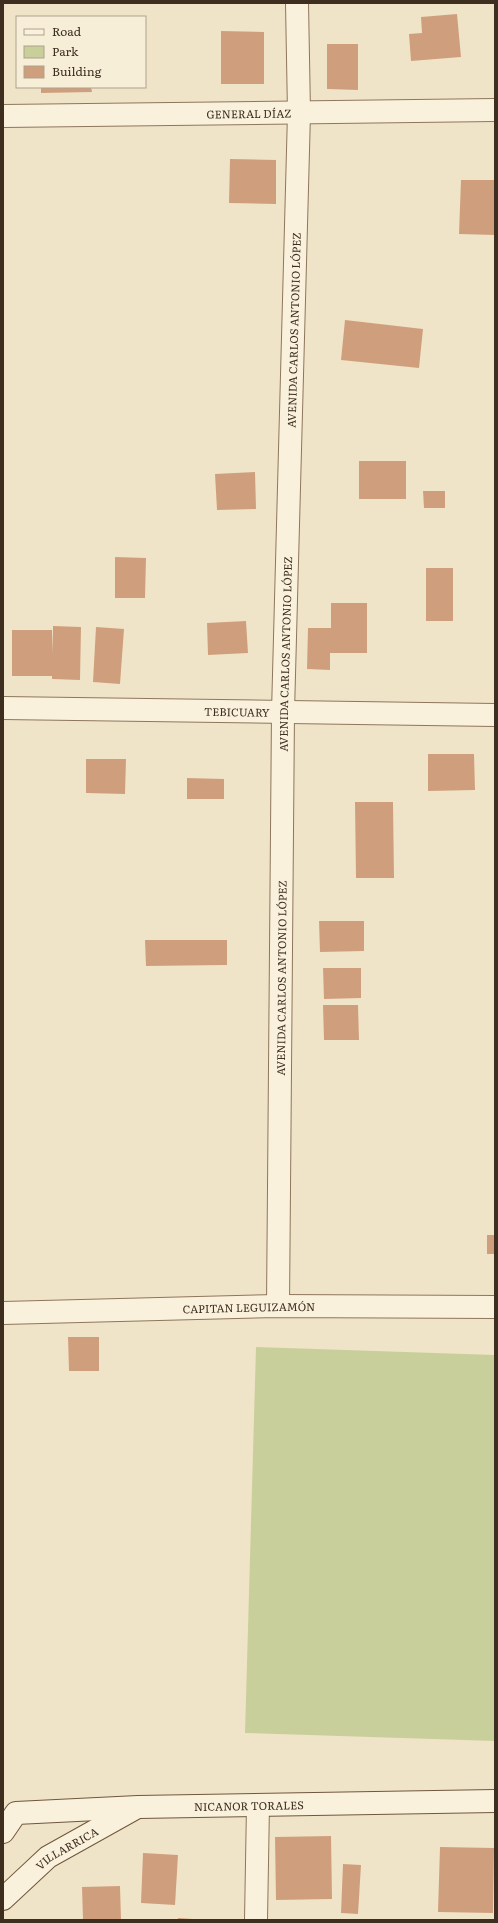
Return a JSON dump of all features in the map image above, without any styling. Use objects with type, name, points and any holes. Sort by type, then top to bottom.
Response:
[{"type":"street","name":"AVENIDA CARLOS ANTONIO LÓPEZ","points":[[278,1306],[283,712],[298,113],[297,3]]},
{"type":"street","name":"GENERAL DÍAZ","points":[[3,116],[495,110]]},
{"type":"street","name":"TEBICUARY","points":[[3,708],[495,715]]},
{"type":"street","name":"CAPITAN LEGUIZAMÓN","points":[[3,1313],[278,1306],[495,1308]]},
{"type":"street","name":"NICANOR TORALES","points":[[9,1813],[138,1807],[495,1801]]},
{"type":"street","points":[[256,1920],[258,1805]]},
{"type":"street","name":"VILLARRICA","points":[[3,1899],[48,1857],[138,1807]]},
{"type":"street","points":[[3,1832],[9,1813]]},
{"type":"green space","points":[[256,1347],[495,1355],[495,1741],[245,1733]]},
{"type":"building","points":[[457,14],[461,57],[411,61],[409,34],[422,33],[421,17]]},
{"type":"building","points":[[221,31],[264,32],[264,84],[221,84]]},
{"type":"building","points":[[327,44],[358,44],[358,90],[327,89]]},
{"type":"building","points":[[41,88],[91,88],[92,92],[41,93]]},
{"type":"building","points":[[230,159],[276,160],[276,204],[229,203]]},
{"type":"building","points":[[461,180],[495,180],[495,235],[459,234]]},
{"type":"building","points":[[345,320],[423,329],[419,368],[341,360]]},
{"type":"building","points":[[359,461],[406,461],[406,499],[359,499]]},
{"type":"building","points":[[255,472],[256,509],[217,510],[215,474]]},
{"type":"building","points":[[423,491],[445,491],[445,508],[424,508]]},
{"type":"building","points":[[115,557],[146,558],[145,598],[115,598]]},
{"type":"building","points":[[426,568],[453,568],[453,621],[426,621]]},
{"type":"building","points":[[331,603],[367,603],[367,653],[330,653],[330,670],[307,669],[308,628],[331,628]]},
{"type":"building","points":[[246,621],[248,653],[208,655],[207,623]]},
{"type":"building","points":[[53,626],[81,627],[80,680],[52,679],[52,676],[12,676],[12,630],[52,630],[53,653]]},
{"type":"building","points":[[96,627],[124,629],[120,684],[93,682]]},
{"type":"building","points":[[428,754],[474,754],[475,790],[428,791]]},
{"type":"building","points":[[86,759],[126,759],[125,794],[86,793]]},
{"type":"building","points":[[187,778],[224,779],[224,799],[187,799]]},
{"type":"building","points":[[355,802],[393,802],[394,878],[356,878]]},
{"type":"building","points":[[319,921],[364,921],[364,951],[320,952]]},
{"type":"building","points":[[145,940],[227,940],[227,965],[146,966]]},
{"type":"building","points":[[323,968],[361,968],[361,998],[324,999]]},
{"type":"building","points":[[323,1005],[358,1005],[359,1040],[324,1040]]},
{"type":"building","points":[[487,1235],[495,1235],[495,1254],[487,1254]]},
{"type":"building","points":[[68,1337],[99,1337],[99,1371],[69,1371]]},
{"type":"building","points":[[331,1836],[332,1899],[276,1900],[275,1837]]},
{"type":"building","points":[[440,1847],[494,1848],[493,1913],[438,1912]]},
{"type":"building","points":[[143,1853],[178,1855],[175,1905],[141,1903]]},
{"type":"building","points":[[343,1864],[361,1865],[358,1914],[341,1913]]},
{"type":"building","points":[[120,1886],[121,1920],[83,1920],[82,1887]]},
{"type":"building","points":[[178,1918],[193,1919],[193,1920],[178,1920]]}]
